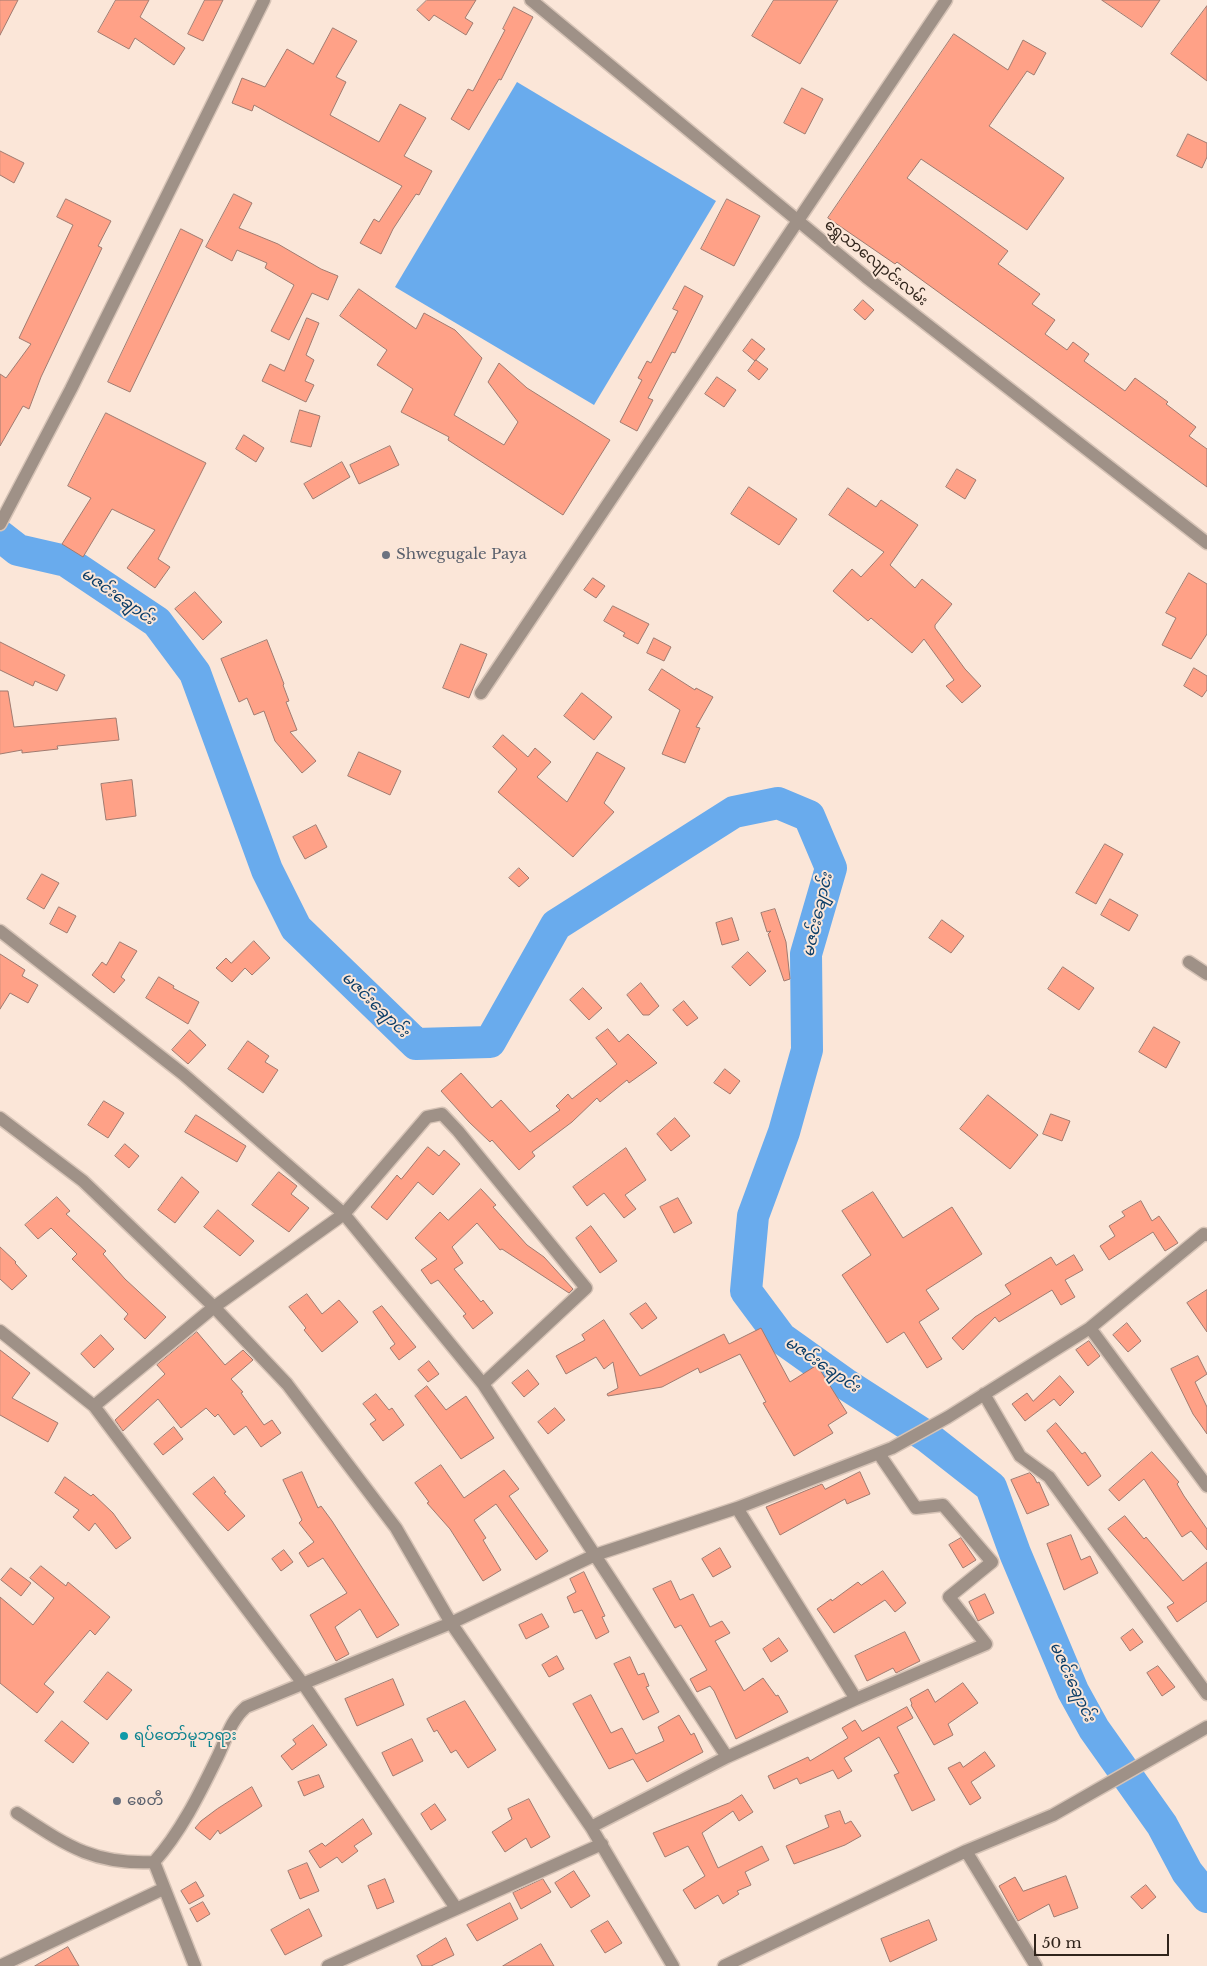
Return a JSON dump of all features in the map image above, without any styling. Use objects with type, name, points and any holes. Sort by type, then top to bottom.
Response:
[{"type":"street","points":[[0,524],[264,0]]},
{"type":"street","name":"ရွှေသာလျောင်းလမ်း","points":[[531,0],[866,277],[1207,543]]},
{"type":"street","points":[[482,693],[800,222],[946,0]]},
{"type":"street","points":[[0,931],[183,1074],[344,1214],[483,1384],[727,1757]]},
{"type":"street","points":[[1189,962],[1207,974]]},
{"type":"street","points":[[94,1406],[214,1307],[344,1214],[427,1117],[442,1114],[586,1288],[483,1384]]},
{"type":"street","points":[[0,1118],[83,1181],[214,1307],[287,1384],[396,1528],[451,1623],[602,1844],[673,1966]]},
{"type":"street","points":[[17,1813],[53,1837],[88,1855],[124,1864],[154,1862],[170,1844],[216,1759],[231,1722],[246,1707],[451,1623],[595,1556],[737,1508],[892,1448],[948,1416],[1090,1328],[1206,1236]]},
{"type":"street","points":[[1090,1328],[1207,1486]]},
{"type":"street","points":[[0,1331],[94,1406],[304,1684],[456,1908]]},
{"type":"street","points":[[984,1394],[1020,1456],[1049,1477],[1207,1694]]},
{"type":"street","points":[[591,1827],[727,1757],[856,1699],[986,1644],[949,1597],[992,1562],[943,1505],[916,1508],[879,1454]]},
{"type":"street","points":[[737,1508],[856,1699]]},
{"type":"street","points":[[724,1966],[966,1851],[1053,1815],[1207,1727]]},
{"type":"street","points":[[328,1966],[602,1844]]},
{"type":"street","points":[[966,1851],[1036,1966]]},
{"type":"street","points":[[154,1862],[162,1889],[195,1966]]},
{"type":"street","points":[[0,1966],[162,1889]]},
{"type":"water","points":[[517,82],[716,201],[594,405],[395,287]]},
{"type":"building","points":[[0,0],[18,0],[0,35]]},
{"type":"building","points":[[116,0],[149,0],[140,17],[185,48],[174,65],[135,38],[129,49],[98,32]]},
{"type":"building","points":[[205,0],[223,0],[203,41],[188,34]]},
{"type":"building","points":[[427,0],[476,0],[465,18],[473,23],[466,35],[434,15],[429,21],[417,10]]},
{"type":"building","points":[[774,0],[838,0],[800,64],[752,36]]},
{"type":"building","points":[[1102,0],[1160,0],[1142,27]]},
{"type":"building","points":[[1207,6],[1207,81],[1171,54]]},
{"type":"building","points":[[514,7],[533,17],[501,80],[499,79],[469,130],[451,119],[468,89],[473,91],[505,30],[503,29]]},
{"type":"building","points":[[333,28],[357,41],[336,77],[346,82],[330,115],[379,142],[400,104],[426,118],[404,156],[432,171],[419,195],[416,194],[393,229],[381,254],[360,243],[374,219],[379,222],[402,186],[254,105],[252,111],[232,103],[242,78],[265,87],[287,49],[313,64]]},
{"type":"building","points":[[954,34],[1008,70],[1023,40],[1046,53],[1034,75],[1027,71],[989,126],[1064,178],[1027,230],[921,159],[907,178],[1008,251],[998,264],[1040,294],[1032,304],[1055,320],[1045,334],[1067,350],[1073,342],[1089,354],[1084,361],[1125,391],[1135,378],[1168,402],[1166,404],[1196,427],[1189,436],[1207,449],[1207,487],[897,262],[895,264],[828,218]]},
{"type":"building","points":[[802,88],[823,99],[805,134],[784,123]]},
{"type":"building","points":[[1188,134],[1207,143],[1207,157],[1202,168],[1177,156]]},
{"type":"building","points":[[0,151],[24,163],[14,183],[0,175]]},
{"type":"building","points":[[234,194],[252,203],[239,228],[278,244],[321,269],[338,276],[328,300],[312,293],[289,340],[271,331],[294,285],[265,268],[267,263],[237,250],[232,261],[206,247]]},
{"type":"building","points":[[66,199],[111,221],[98,246],[102,248],[41,377],[29,409],[23,406],[0,446],[0,374],[6,378],[31,344],[19,338],[73,225],[57,217]]},
{"type":"building","points":[[727,199],[760,216],[734,266],[701,249]]},
{"type":"building","points":[[181,229],[203,240],[130,392],[108,382]]},
{"type":"building","points":[[685,286],[703,296],[675,353],[672,352],[648,398],[653,400],[637,431],[620,422],[642,380],[638,378],[647,361],[651,363],[678,311],[673,309]]},
{"type":"building","points":[[359,289],[416,329],[424,313],[455,330],[482,358],[454,415],[504,445],[518,422],[488,382],[499,363],[527,388],[610,440],[563,515],[448,440],[449,437],[401,412],[413,389],[377,365],[387,350],[340,316]]},
{"type":"building","points":[[863,300],[874,310],[865,320],[854,310]]},
{"type":"building","points":[[307,318],[319,323],[306,355],[314,360],[305,381],[314,385],[306,402],[262,381],[270,364],[284,371]]},
{"type":"building","points":[[752,339],[765,349],[755,361],[743,351]]},
{"type":"building","points":[[756,360],[768,369],[759,380],[748,371]]},
{"type":"building","points":[[717,377],[736,390],[724,407],[705,394]]},
{"type":"building","points":[[300,410],[320,416],[311,447],[291,442]]},
{"type":"building","points":[[106,413],[206,463],[158,559],[170,567],[155,588],[127,568],[155,530],[112,509],[83,557],[62,544],[91,498],[68,486]]},
{"type":"building","points":[[244,435],[264,448],[256,462],[236,449]]},
{"type":"building","points":[[390,446],[399,465],[359,484],[350,465]]},
{"type":"building","points":[[342,462],[350,477],[313,499],[304,484]]},
{"type":"building","points":[[957,469],[976,480],[965,499],[946,487]]},
{"type":"building","points":[[749,487],[797,519],[779,545],[731,514]]},
{"type":"building","points":[[848,488],[876,507],[881,500],[918,525],[890,565],[915,588],[922,579],[952,604],[935,625],[935,628],[965,669],[981,686],[962,703],[946,686],[954,680],[924,639],[912,653],[871,618],[868,621],[833,591],[852,569],[861,577],[884,552],[829,515]]},
{"type":"building","points":[[1189,573],[1207,584],[1207,634],[1191,659],[1162,645],[1176,618],[1166,613]]},
{"type":"building","points":[[593,578],[605,586],[596,598],[584,590]]},
{"type":"building","points":[[195,592],[222,622],[203,640],[175,609]]},
{"type":"building","points":[[613,606],[649,624],[638,644],[623,636],[625,633],[604,621]]},
{"type":"building","points":[[654,638],[671,647],[664,661],[647,653]]},
{"type":"building","points":[[267,640],[284,684],[289,701],[286,702],[297,730],[290,732],[316,761],[302,773],[275,741],[264,711],[254,715],[247,698],[239,702],[221,659]]},
{"type":"building","points":[[0,642],[65,675],[57,691],[35,681],[33,686],[0,670]]},
{"type":"building","points":[[461,644],[487,654],[469,698],[443,688]]},
{"type":"building","points":[[1194,668],[1207,676],[1207,690],[1202,697],[1184,686]]},
{"type":"building","points":[[662,669],[695,690],[696,688],[713,697],[696,727],[700,728],[685,763],[662,754],[680,710],[649,690]]},
{"type":"building","points":[[0,691],[8,691],[14,727],[116,718],[119,740],[57,746],[58,749],[22,753],[22,750],[0,754]]},
{"type":"building","points":[[582,693],[612,717],[594,740],[564,716]]},
{"type":"building","points":[[503,735],[528,757],[535,748],[551,762],[537,777],[567,802],[597,752],[625,768],[604,803],[614,812],[573,857],[498,792],[517,769],[493,747]]},
{"type":"building","points":[[359,752],[401,771],[390,795],[348,776]]},
{"type":"building","points":[[132,780],[136,816],[106,820],[101,784]]},
{"type":"building","points":[[316,825],[327,847],[305,859],[293,837]]},
{"type":"building","points":[[1105,844],[1123,854],[1096,904],[1076,893]]},
{"type":"building","points":[[519,868],[529,878],[519,887],[509,878]]},
{"type":"building","points":[[42,874],[59,883],[44,909],[27,899]]},
{"type":"building","points":[[1110,899],[1138,915],[1129,931],[1101,915]]},
{"type":"building","points":[[59,907],[76,916],[67,933],[50,924]]},
{"type":"building","points":[[775,909],[786,942],[790,979],[784,981],[768,934],[771,931],[767,932],[761,913]]},
{"type":"building","points":[[732,918],[739,940],[722,945],[716,923]]},
{"type":"building","points":[[942,920],[964,936],[951,953],[929,938]]},
{"type":"building","points":[[254,941],[270,958],[252,975],[245,968],[232,982],[216,968],[226,958],[231,963]]},
{"type":"building","points":[[120,942],[137,951],[121,977],[125,980],[114,993],[92,975],[102,962],[106,965]]},
{"type":"building","points":[[748,952],[766,971],[750,986],[732,967]]},
{"type":"building","points":[[0,954],[25,970],[22,976],[38,985],[28,1003],[10,993],[0,1009]]},
{"type":"building","points":[[1063,967],[1094,988],[1079,1010],[1048,989]]},
{"type":"building","points":[[159,977],[174,986],[173,988],[199,1002],[188,1024],[146,998]]},
{"type":"building","points":[[641,983],[659,1006],[649,1015],[643,1015],[627,995]]},
{"type":"building","points":[[583,988],[602,1008],[589,1020],[570,1000]]},
{"type":"building","points":[[684,1001],[698,1018],[687,1026],[673,1010]]},
{"type":"building","points":[[1154,1027],[1180,1042],[1166,1068],[1139,1052]]},
{"type":"building","points":[[608,1029],[619,1042],[628,1034],[657,1063],[629,1083],[627,1080],[600,1102],[597,1098],[572,1122],[532,1152],[535,1156],[519,1170],[492,1140],[490,1142],[469,1122],[441,1091],[461,1073],[492,1108],[501,1100],[530,1132],[560,1110],[556,1106],[568,1094],[572,1099],[617,1064],[596,1038]]},
{"type":"building","points":[[190,1030],[206,1045],[188,1064],[172,1050]]},
{"type":"building","points":[[248,1041],[269,1056],[265,1062],[278,1070],[263,1093],[228,1069]]},
{"type":"building","points":[[725,1069],[740,1081],[730,1094],[714,1083]]},
{"type":"building","points":[[988,1095],[1038,1135],[1010,1169],[960,1129]]},
{"type":"building","points":[[104,1101],[124,1113],[108,1138],[88,1125]]},
{"type":"building","points":[[1051,1114],[1070,1121],[1062,1141],[1043,1134]]},
{"type":"building","points":[[196,1115],[246,1146],[237,1162],[185,1132]]},
{"type":"building","points":[[675,1118],[690,1136],[671,1151],[657,1134]]},
{"type":"building","points":[[125,1144],[139,1156],[129,1168],[115,1156]]},
{"type":"building","points":[[428,1147],[439,1156],[444,1150],[460,1164],[433,1195],[418,1182],[387,1220],[371,1207],[397,1175],[401,1179]]},
{"type":"building","points":[[626,1148],[646,1180],[625,1195],[636,1209],[624,1218],[604,1193],[587,1206],[573,1187]]},
{"type":"building","points":[[279,1172],[297,1186],[291,1194],[309,1208],[289,1232],[252,1205]]},
{"type":"building","points":[[182,1177],[199,1192],[175,1223],[158,1210]]},
{"type":"building","points":[[481,1189],[496,1205],[493,1207],[527,1245],[544,1257],[573,1289],[569,1293],[502,1249],[500,1250],[477,1223],[452,1247],[463,1263],[454,1269],[481,1302],[483,1300],[493,1313],[473,1329],[463,1316],[466,1314],[438,1280],[431,1284],[421,1270],[437,1259],[415,1238],[440,1212],[448,1220]]},
{"type":"building","points":[[873,1192],[903,1238],[952,1207],[982,1254],[926,1290],[939,1309],[919,1322],[942,1359],[927,1368],[904,1332],[887,1343],[842,1275],[871,1255],[842,1211]]},
{"type":"building","points":[[57,1197],[70,1211],[66,1214],[106,1251],[103,1254],[125,1279],[166,1317],[145,1339],[124,1319],[128,1314],[72,1259],[77,1254],[51,1228],[38,1239],[25,1225]]},
{"type":"building","points":[[678,1198],[692,1223],[674,1233],[660,1207]]},
{"type":"building","points":[[1141,1201],[1152,1221],[1159,1216],[1178,1243],[1165,1251],[1153,1232],[1109,1260],[1100,1246],[1115,1236],[1109,1226],[1125,1216],[1122,1212]]},
{"type":"building","points":[[218,1210],[254,1241],[240,1256],[204,1227]]},
{"type":"building","points":[[591,1226],[617,1261],[600,1273],[576,1238]]},
{"type":"building","points":[[0,1247],[27,1276],[12,1290],[0,1279]]},
{"type":"building","points":[[1074,1255],[1083,1270],[1065,1280],[1075,1297],[1061,1305],[1052,1290],[999,1322],[995,1317],[963,1350],[952,1338],[975,1317],[1011,1294],[1005,1285],[1051,1257],[1056,1265]]},
{"type":"building","points":[[1207,1290],[1207,1332],[1187,1303]]},
{"type":"building","points":[[307,1294],[322,1314],[339,1300],[358,1322],[322,1352],[304,1330],[306,1328],[289,1307]]},
{"type":"building","points":[[646,1303],[657,1318],[642,1329],[630,1314]]},
{"type":"building","points":[[382,1306],[416,1347],[399,1360],[390,1348],[395,1344],[373,1312]]},
{"type":"building","points":[[604,1320],[640,1376],[724,1334],[729,1344],[761,1328],[790,1382],[817,1365],[847,1413],[828,1425],[833,1433],[794,1456],[763,1403],[766,1402],[740,1354],[700,1373],[698,1368],[662,1387],[608,1396],[607,1394],[618,1388],[613,1362],[604,1369],[596,1357],[566,1374],[556,1356],[585,1340],[582,1335]]},
{"type":"building","points":[[1127,1323],[1141,1341],[1128,1352],[1113,1335]]},
{"type":"building","points":[[197,1332],[225,1365],[243,1350],[253,1360],[231,1379],[243,1392],[241,1393],[264,1425],[272,1420],[281,1433],[261,1447],[246,1426],[234,1435],[218,1414],[215,1417],[206,1408],[181,1428],[158,1399],[123,1431],[115,1420],[165,1374],[157,1365]]},
{"type":"building","points":[[101,1335],[114,1349],[94,1368],[81,1354]]},
{"type":"building","points":[[1089,1341],[1100,1356],[1088,1366],[1076,1350]]},
{"type":"building","points":[[0,1350],[30,1373],[12,1398],[58,1423],[48,1442],[0,1415]]},
{"type":"building","points":[[1198,1356],[1207,1374],[1195,1382],[1207,1407],[1207,1434],[1193,1414],[1171,1369]]},
{"type":"building","points":[[429,1361],[439,1374],[428,1382],[418,1370]]},
{"type":"building","points":[[528,1370],[539,1384],[524,1397],[512,1383]]},
{"type":"building","points":[[1060,1376],[1074,1392],[1060,1406],[1054,1399],[1025,1421],[1012,1404],[1027,1393],[1033,1401]]},
{"type":"building","points":[[427,1386],[446,1410],[466,1396],[494,1438],[461,1459],[415,1396]]},
{"type":"building","points":[[376,1394],[389,1410],[392,1408],[404,1425],[383,1441],[370,1424],[376,1420],[363,1404]]},
{"type":"building","points":[[555,1408],[565,1420],[548,1434],[538,1422]]},
{"type":"building","points":[[1056,1423],[1082,1454],[1085,1452],[1101,1476],[1088,1486],[1047,1431]]},
{"type":"building","points":[[174,1427],[183,1439],[163,1455],[154,1444]]},
{"type":"building","points":[[1152,1452],[1179,1482],[1177,1484],[1184,1496],[1207,1529],[1207,1550],[1191,1531],[1182,1537],[1144,1479],[1119,1501],[1109,1490]]},
{"type":"building","points":[[441,1465],[464,1498],[504,1470],[519,1489],[509,1496],[548,1551],[536,1560],[496,1504],[474,1520],[486,1538],[483,1540],[501,1570],[483,1581],[450,1529],[427,1503],[429,1502],[415,1483]]},
{"type":"building","points":[[302,1472],[318,1508],[321,1506],[332,1521],[399,1625],[377,1638],[360,1609],[335,1627],[349,1654],[336,1661],[310,1615],[347,1593],[323,1558],[308,1567],[299,1553],[314,1542],[299,1523],[302,1520],[283,1480]]},
{"type":"building","points":[[860,1472],[870,1494],[847,1504],[845,1499],[780,1535],[766,1507],[822,1484],[825,1489]]},
{"type":"building","points":[[1030,1473],[1037,1483],[1039,1482],[1049,1505],[1027,1514],[1011,1480]]},
{"type":"building","points":[[65,1477],[91,1496],[93,1494],[113,1513],[131,1538],[116,1549],[95,1523],[89,1531],[73,1517],[79,1510],[55,1493]]},
{"type":"building","points":[[214,1477],[226,1492],[224,1493],[245,1516],[228,1531],[193,1494]]},
{"type":"building","points":[[1125,1516],[1144,1539],[1146,1537],[1183,1581],[1207,1562],[1207,1601],[1177,1622],[1167,1607],[1174,1603],[1108,1529]]},
{"type":"building","points":[[1071,1535],[1081,1560],[1090,1556],[1098,1573],[1064,1590],[1047,1544]]},
{"type":"building","points":[[961,1538],[976,1560],[963,1568],[949,1545]]},
{"type":"building","points":[[720,1548],[731,1567],[713,1577],[702,1559]]},
{"type":"building","points":[[284,1550],[293,1562],[281,1571],[272,1559]]},
{"type":"building","points":[[41,1566],[66,1586],[68,1582],[110,1617],[95,1635],[90,1630],[44,1684],[54,1692],[37,1713],[0,1683],[0,1597],[33,1625],[54,1598],[30,1578]]},
{"type":"building","points":[[11,1568],[31,1583],[21,1596],[1,1580]]},
{"type":"building","points":[[883,1571],[906,1603],[895,1612],[885,1600],[834,1633],[817,1609],[831,1599],[832,1601],[858,1582],[861,1585]]},
{"type":"building","points":[[584,1572],[605,1616],[602,1617],[609,1632],[596,1639],[582,1610],[574,1613],[567,1597],[576,1592],[570,1579]]},
{"type":"building","points":[[671,1581],[680,1600],[693,1594],[710,1627],[722,1621],[730,1633],[715,1641],[744,1691],[763,1678],[776,1696],[778,1695],[788,1712],[736,1739],[714,1691],[710,1686],[697,1692],[690,1679],[707,1670],[681,1625],[675,1628],[653,1589]]},
{"type":"building","points":[[985,1594],[994,1613],[978,1621],[969,1602]]},
{"type":"building","points":[[542,1614],[549,1627],[526,1639],[519,1625]]},
{"type":"building","points":[[1133,1629],[1143,1642],[1130,1651],[1121,1638]]},
{"type":"building","points":[[905,1632],[920,1661],[896,1673],[893,1668],[867,1681],[855,1656]]},
{"type":"building","points":[[779,1638],[788,1651],[771,1662],[763,1649]]},
{"type":"building","points":[[557,1656],[564,1669],[549,1677],[542,1665]]},
{"type":"building","points":[[630,1657],[638,1675],[644,1673],[649,1686],[646,1687],[659,1712],[643,1720],[614,1664]]},
{"type":"building","points":[[1158,1666],[1175,1687],[1162,1696],[1147,1673]]},
{"type":"building","points":[[108,1672],[132,1690],[107,1720],[84,1702]]},
{"type":"building","points":[[393,1679],[404,1705],[357,1726],[345,1699]]},
{"type":"building","points":[[963,1683],[978,1703],[948,1724],[953,1735],[934,1745],[911,1705],[910,1699],[928,1689],[935,1702]]},
{"type":"building","points":[[591,1695],[611,1733],[622,1728],[636,1754],[664,1741],[658,1727],[679,1715],[691,1735],[694,1733],[703,1752],[647,1782],[633,1759],[609,1769],[573,1704]]},
{"type":"building","points":[[465,1701],[496,1750],[468,1768],[456,1750],[451,1753],[437,1730],[434,1732],[427,1719]]},
{"type":"building","points":[[907,1707],[913,1718],[897,1727],[935,1800],[912,1811],[894,1775],[899,1773],[879,1737],[844,1758],[852,1771],[838,1779],[833,1770],[800,1784],[797,1778],[774,1789],[768,1776],[808,1757],[810,1761],[848,1738],[842,1728],[855,1720],[862,1731]]},
{"type":"building","points":[[62,1721],[89,1743],[73,1763],[45,1741]]},
{"type":"building","points":[[313,1725],[327,1745],[292,1770],[281,1756],[296,1744],[293,1740]]},
{"type":"building","points":[[412,1739],[423,1761],[393,1776],[382,1753]]},
{"type":"building","points":[[985,1752],[995,1766],[971,1782],[981,1798],[970,1805],[948,1768],[960,1762],[963,1767]]},
{"type":"building","points":[[319,1775],[324,1787],[304,1796],[298,1782]]},
{"type":"building","points":[[252,1787],[262,1806],[220,1834],[218,1830],[210,1840],[195,1828],[217,1809]]},
{"type":"building","points":[[742,1795],[753,1812],[739,1821],[733,1811],[702,1833],[718,1868],[762,1846],[769,1860],[745,1872],[751,1885],[737,1891],[739,1894],[723,1904],[718,1895],[695,1909],[683,1890],[705,1876],[688,1846],[665,1857],[653,1833],[729,1803]]},
{"type":"building","points":[[529,1799],[550,1837],[531,1848],[526,1838],[505,1852],[492,1832],[512,1819],[508,1809]]},
{"type":"building","points":[[435,1804],[446,1820],[431,1830],[421,1814]]},
{"type":"building","points":[[840,1811],[845,1824],[851,1821],[861,1836],[845,1845],[794,1864],[786,1846],[829,1827],[825,1816]]},
{"type":"building","points":[[363,1819],[372,1834],[354,1846],[358,1851],[342,1863],[337,1857],[320,1868],[309,1851],[322,1843],[325,1846]]},
{"type":"building","points":[[307,1863],[319,1891],[300,1899],[288,1871]]},
{"type":"building","points":[[574,1871],[590,1896],[571,1908],[555,1883]]},
{"type":"building","points":[[1066,1876],[1078,1908],[1054,1917],[1049,1904],[1018,1921],[999,1886],[1015,1877],[1023,1891]]},
{"type":"building","points":[[385,1879],[394,1902],[377,1909],[368,1886]]},
{"type":"building","points":[[543,1879],[551,1892],[521,1909],[513,1893]]},
{"type":"building","points":[[196,1882],[204,1896],[189,1904],[181,1891]]},
{"type":"building","points":[[1146,1885],[1156,1897],[1142,1909],[1131,1897]]},
{"type":"building","points":[[203,1902],[210,1914],[197,1922],[190,1909]]},
{"type":"building","points":[[510,1903],[518,1919],[477,1941],[467,1925]]},
{"type":"building","points":[[309,1909],[322,1936],[285,1955],[271,1930]]},
{"type":"building","points":[[929,1920],[937,1940],[890,1962],[881,1939]]},
{"type":"building","points":[[608,1921],[622,1943],[605,1953],[591,1931]]},
{"type":"building","points":[[446,1938],[454,1955],[431,1966],[422,1966],[417,1956]]},
{"type":"building","points":[[541,1944],[554,1966],[503,1966]]},
{"type":"building","points":[[68,1947],[79,1966],[35,1966]]},
{"type":"waterway","name":"မဇင်းချောင်း","points":[[0,536],[18,550],[66,561],[157,622],[195,673],[267,870],[296,928],[416,1044],[490,1042],[556,925],[734,812],[778,803],[809,816],[831,868],[806,954],[807,1050],[784,1132],[753,1216],[746,1291],[781,1338],[847,1385],[926,1436],[991,1487],[1015,1553],[1073,1691],[1094,1729],[1162,1825],[1187,1872],[1207,1897]]},
{"type":"place","name":"Shwegugale Paya","points":[[386,555]]},
{"type":"place","name":"ရပ်တော်မူဘုရား","points":[[124,1736]]},
{"type":"place","name":"စေတီ","points":[[117,1801]]}]
